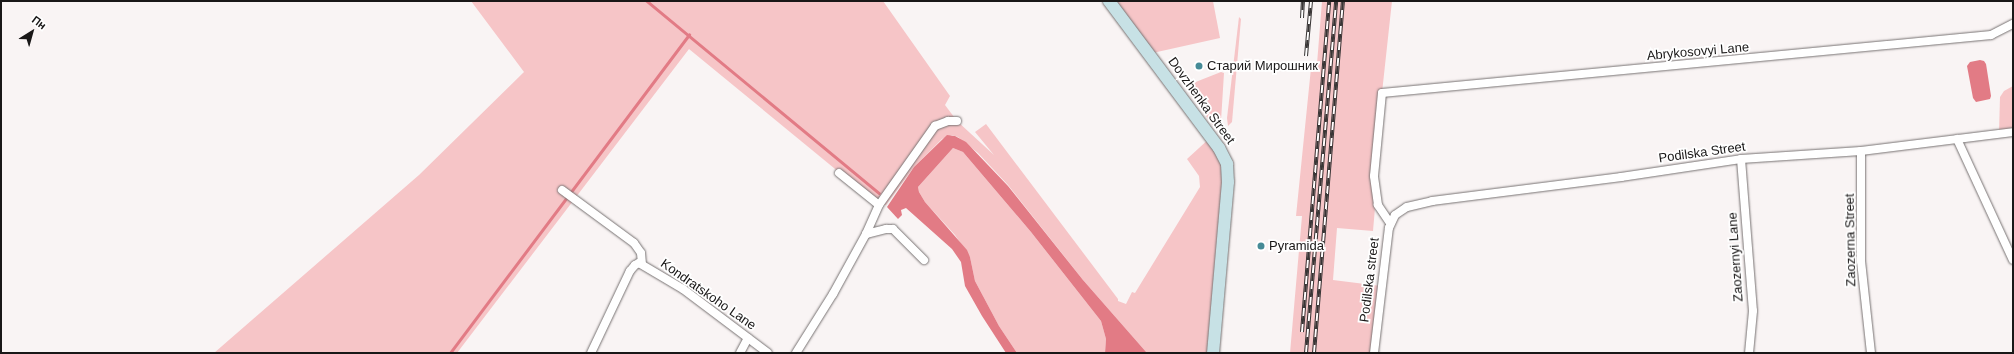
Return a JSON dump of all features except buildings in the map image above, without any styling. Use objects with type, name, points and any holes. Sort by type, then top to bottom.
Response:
[{"type":"main road","name":"Dovzhenka Street","points":[[1108,1],[1219,148],[1227,164],[1228,182],[1213,353]]},
{"type":"street","name":"Abrykosovyi Lane","points":[[1390,223],[1378,204],[1374,176],[1382,93],[1991,35],[2013,24]]},
{"type":"street","points":[[796,353],[833,294],[866,234],[879,204],[934,126],[948,121],[957,121]]},
{"type":"street","name":"Podilska Street","points":[[1741,159],[1861,151],[2013,132]]},
{"type":"street","points":[[1957,139],[2013,260]]},
{"type":"street","name":"Zaozerna Street","points":[[1861,151],[1861,262],[1871,353]]},
{"type":"street","name":"Podilska street","points":[[1374,353],[1390,223],[1399,211],[1413,205],[1741,159]]},
{"type":"street","name":"Zaozernyi Lane","points":[[1741,159],[1753,311],[1749,353]]},
{"type":"street","points":[[839,173],[879,204]]},
{"type":"street","points":[[568,194],[634,243],[641,253],[642,264]]},
{"type":"street","points":[[866,234],[886,228],[893,229],[924,260]]},
{"type":"street","name":"Kondratskoho Lane","points":[[591,353],[631,269],[636,264],[642,264],[683,290],[768,353]]},
{"type":"street","points":[[740,353],[748,338]]},
{"type":"shaded area","points":[[471,1],[883,1],[950,96],[945,105],[957,121],[994,155],[975,132],[986,124],[1118,301],[1126,304],[1132,292],[1135,293],[1200,187],[1199,176],[1187,159],[1211,137],[1225,157],[1213,353],[1147,353],[1083,280],[1008,185],[978,153],[958,137],[952,135],[942,139],[914,167],[886,205],[879,205],[689,49],[457,353],[214,353],[419,175],[524,72]]},
{"type":"shaded area","points":[[1109,1],[1213,1],[1220,38],[1148,54]]},
{"type":"shaded area","points":[[1322,1],[1392,1],[1375,157],[1376,196],[1373,231],[1337,228],[1333,280],[1381,286],[1374,353],[1290,353],[1302,216],[1296,216],[1311,68],[1317,64]]},
{"type":"shaded area","points":[[1239,17],[1241,19],[1232,122],[1228,126],[1227,118]]},
{"type":"shaded area","points":[[1980,60],[1984,61],[1986,64],[1991,96],[1990,99],[1976,102],[1973,98],[1967,66],[1970,62]]},
{"type":"shaded area","points":[[1221,72],[1224,73],[1221,121],[1219,125],[1214,127],[1181,82],[1190,79],[1193,83]]},
{"type":"shaded area","points":[[2013,86],[2013,132],[1999,133],[2000,97],[2004,91]]},
{"type":"shaded area","points":[[947,135],[955,136],[966,142],[1008,186],[1083,280],[1147,353],[1105,353],[1106,339],[1101,321],[1031,232],[963,152],[953,148],[918,187],[919,192],[925,202],[967,250],[975,281],[999,326],[1017,353],[1006,353],[965,286],[961,262],[952,249],[906,208],[901,210],[902,215],[898,219],[887,207],[914,167]]},
{"type":"shaded area","points":[[953,148],[963,152],[1031,232],[1101,321],[1106,339],[1105,353],[1017,353],[999,326],[975,281],[970,257],[955,235],[925,202],[919,192],[918,187]]},
{"type":"waterway","points":[[647,1],[879,193]]},
{"type":"waterway","points":[[450,353],[689,35]]},
{"type":"railway","points":[[1302,18],[1303,1]]},
{"type":"railway","points":[[1306,56],[1311,1]]},
{"type":"railway","points":[[1302,332],[1329,1]]},
{"type":"railway","points":[[1306,353],[1336,1]]},
{"type":"railway","points":[[1314,353],[1343,1]]},
{"type":"place","name":"Старий Мирошник","points":[[1199,66]]},
{"type":"place","name":"Pyramida","points":[[1261,246]]}]
